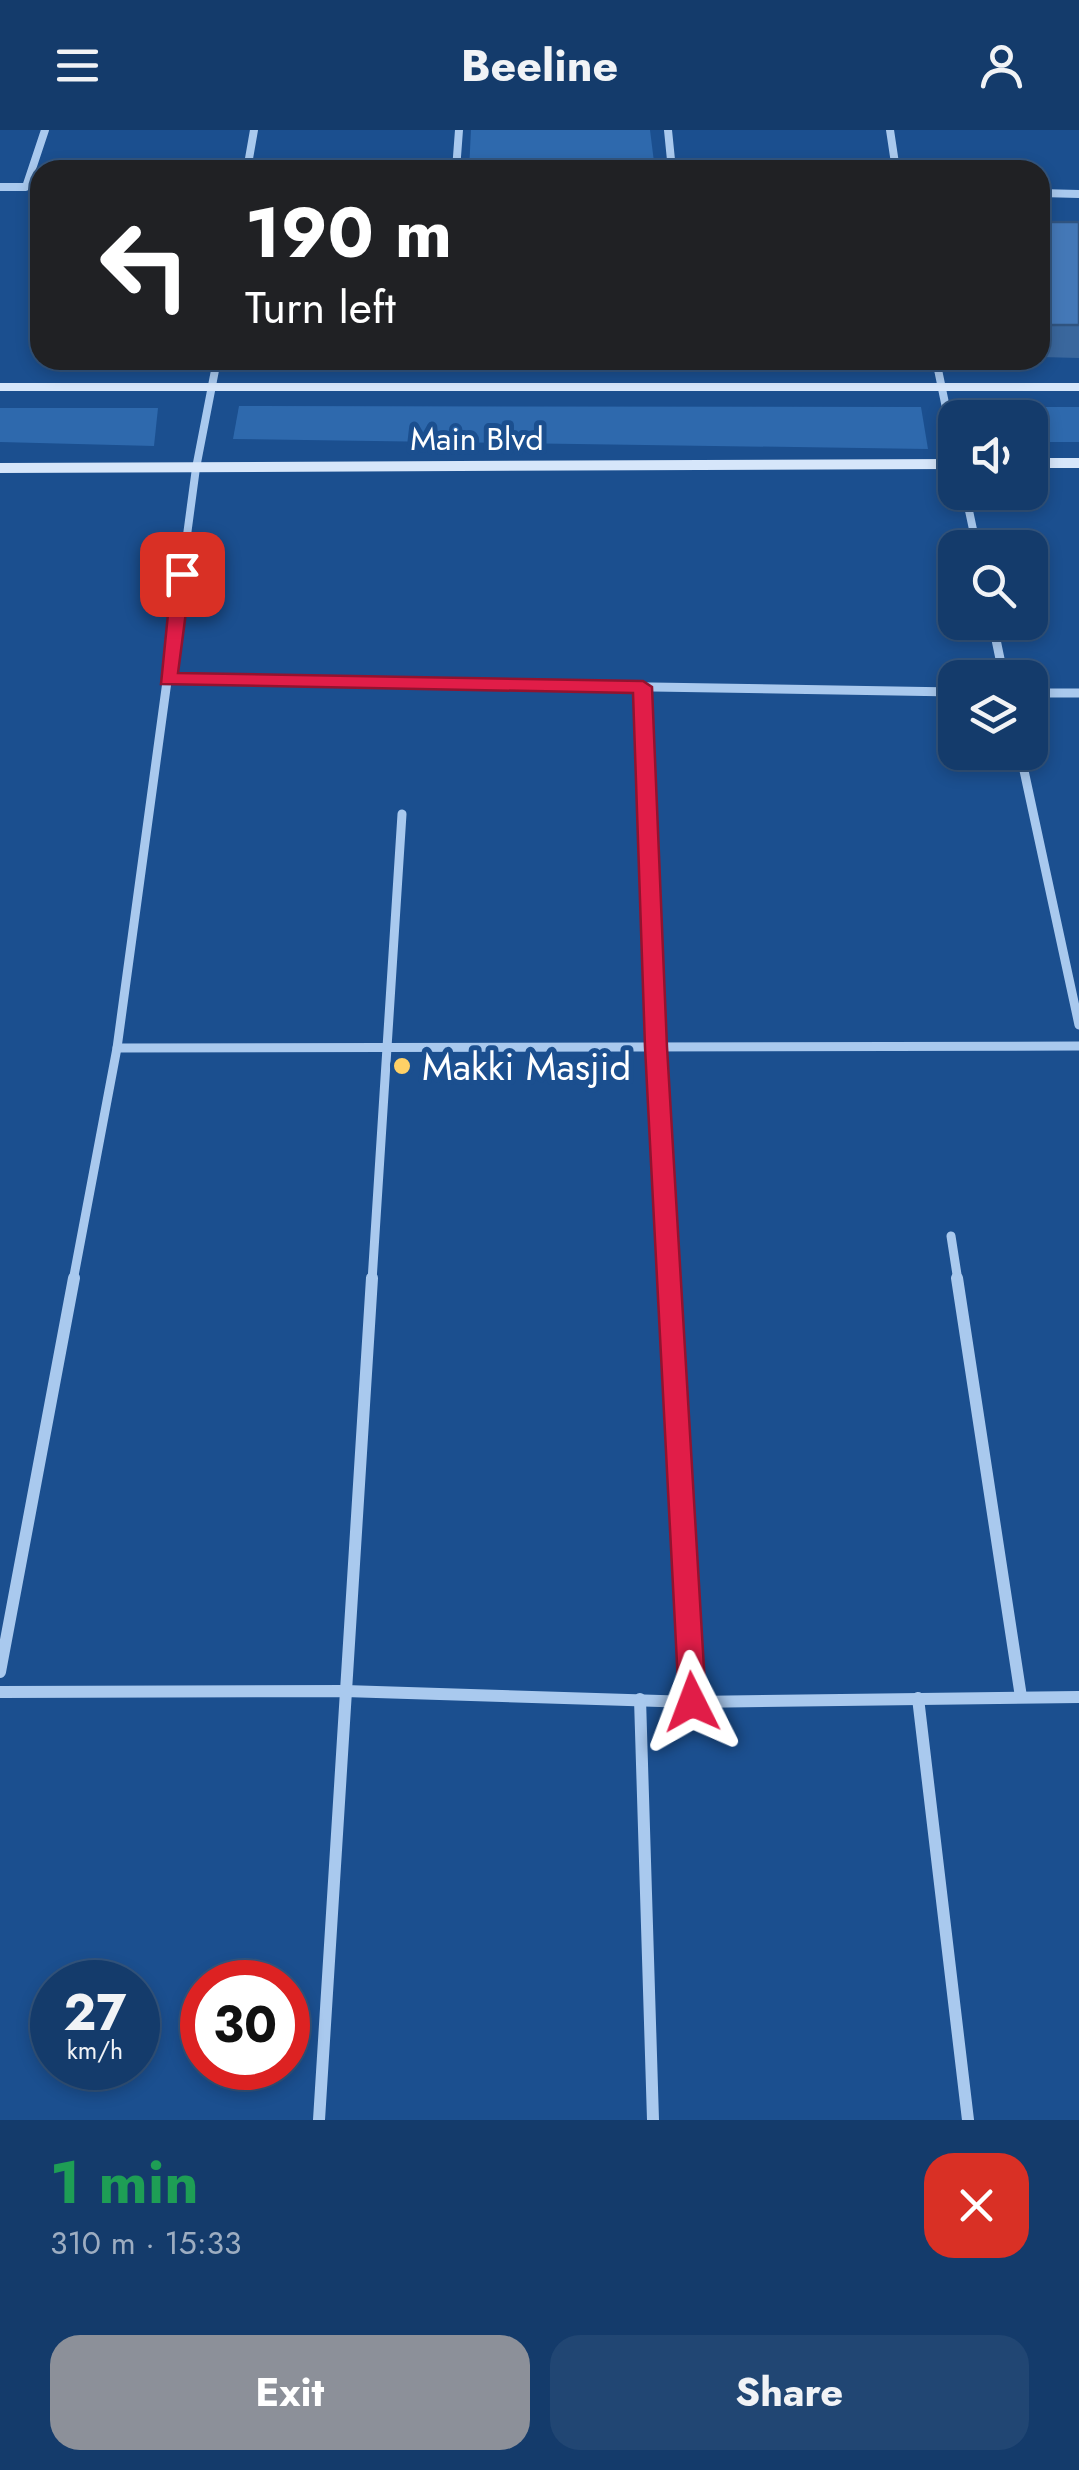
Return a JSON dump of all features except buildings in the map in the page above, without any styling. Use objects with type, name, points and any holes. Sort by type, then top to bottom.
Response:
[{"type":"main road","name":"Main Blvd","points":[[0,387],[1079,387]]},
{"type":"main road","points":[[1048,463],[1079,462]]},
{"type":"main road","name":"Main Blvd","points":[[0,468],[938,464]]},
{"type":"street","points":[[35,160],[45,130]]},
{"type":"street","points":[[249,160],[254,130]]},
{"type":"street","points":[[457,160],[459,130]]},
{"type":"street","points":[[668,130],[671,160]]},
{"type":"street","points":[[890,130],[894,160]]},
{"type":"street","points":[[0,187],[26,186],[30,174]]},
{"type":"street","points":[[1050,194],[1079,194]]},
{"type":"street","points":[[0,1672],[117,1048],[196,468],[216,370]]},
{"type":"street","points":[[938,370],[945,400]]},
{"type":"street","points":[[167,679],[938,692]]},
{"type":"street","points":[[643,687],[656,1047],[692,1702]]},
{"type":"street","points":[[1048,693],[1079,693]]},
{"type":"street","points":[[1024,770],[1079,1026]]},
{"type":"street","points":[[319,2120],[402,814]]},
{"type":"street","points":[[117,1048],[1079,1046]]},
{"type":"street","points":[[951,1236],[1021,1698]]},
{"type":"street","points":[[0,1692],[346,1691],[692,1702],[1079,1697]]},
{"type":"street","points":[[918,1698],[968,2120]]},
{"type":"street","points":[[640,1700],[653,2120]]},
{"type":"shaded area","points":[[471,130],[650,130],[654,160],[470,160]]},
{"type":"shaded area","points":[[239,406],[921,407],[928,449],[233,439]]},
{"type":"shaded area","points":[[1048,407],[1079,407],[1079,442],[1048,442]]},
{"type":"shaded area","points":[[0,408],[158,408],[154,446],[0,442]]},
{"type":"place","name":"Makki Masjid","points":[[402,1066]]},
{"type":"route","points":[[182,574],[167,679],[643,687],[656,1047],[692,1702]]}]
